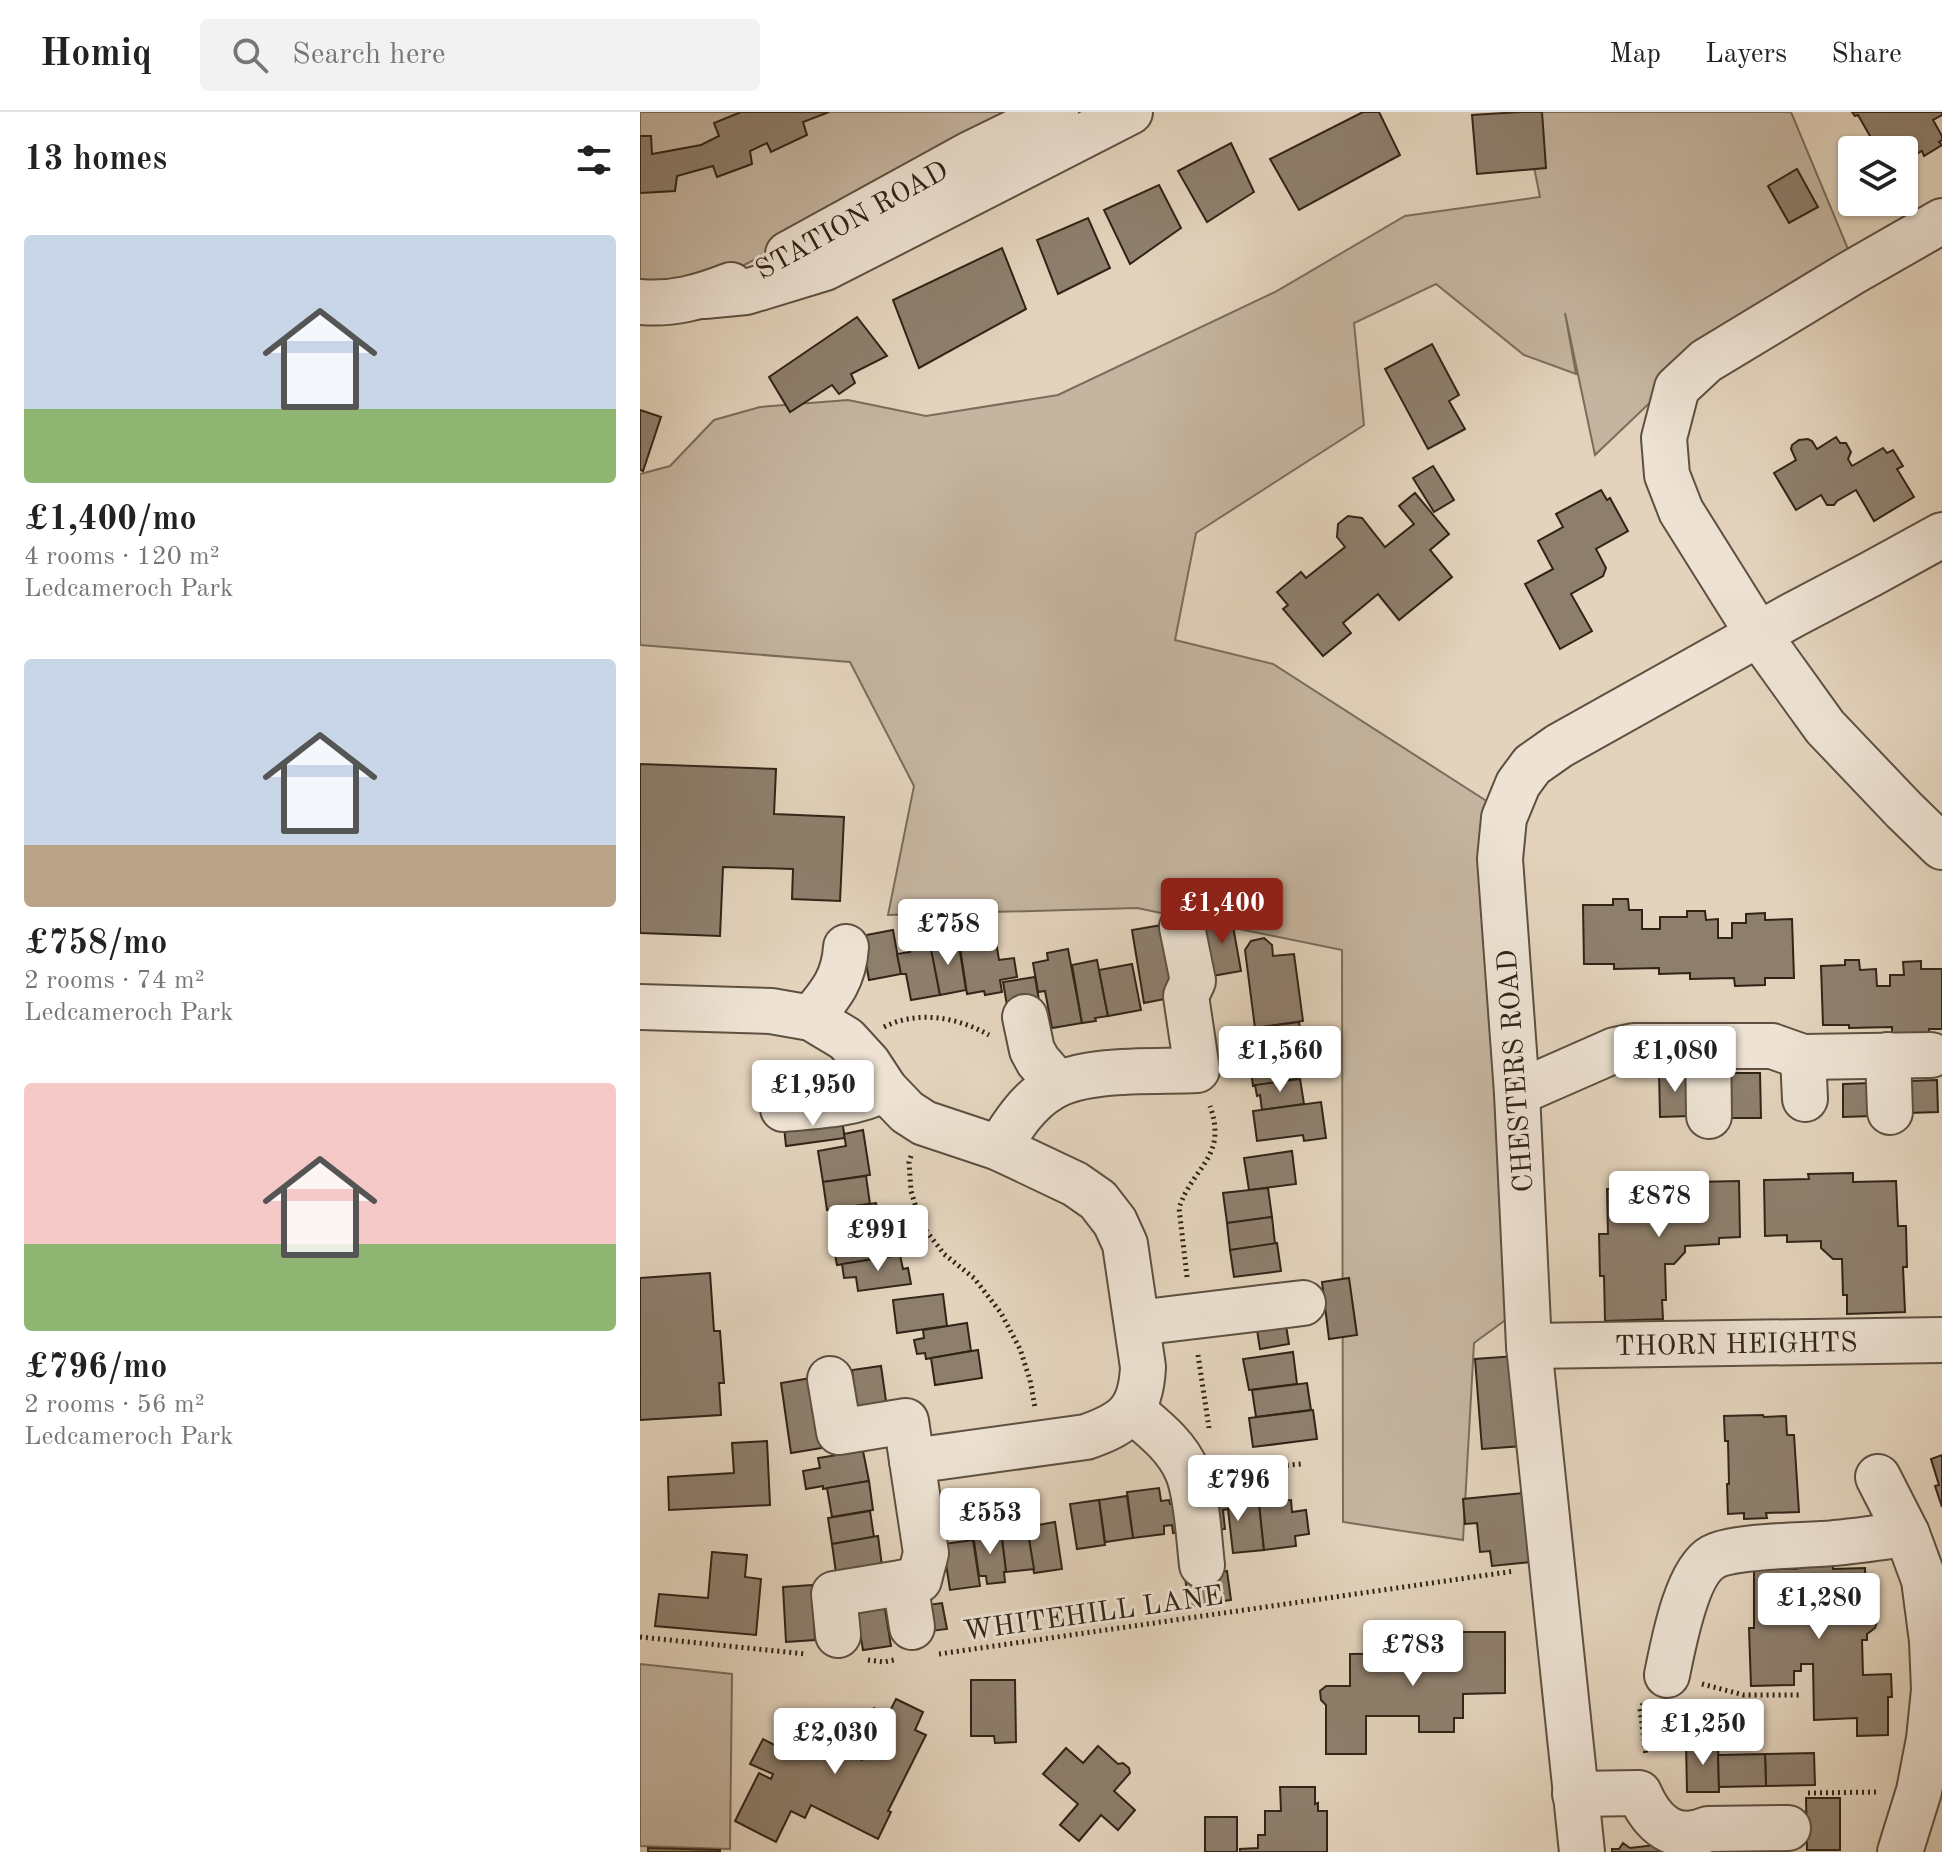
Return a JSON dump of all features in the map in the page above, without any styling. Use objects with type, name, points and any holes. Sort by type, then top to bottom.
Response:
[{"type":"street","name":"STATION ROAD","points":[[640,302],[662,304],[704,296],[733,284],[970,154],[1056,112]]},
{"type":"street","points":[[704,296],[746,292],[825,268],[1130,112]]},
{"type":"street","points":[[1942,221],[1706,361],[1677,388],[1664,438],[1667,475],[1681,511],[1758,634],[1825,727],[1942,847]]},
{"type":"street","name":"CHESTERS ROAD","points":[[1582,1852],[1529,1346],[1517,1093],[1500,859],[1504,818],[1518,784],[1532,765],[1559,746],[1942,535]]},
{"type":"street","points":[[999,1148],[1028,1108],[1048,1089],[1069,1078],[1197,1070],[1186,996],[1193,981],[1182,927]]},
{"type":"street","points":[[791,1015],[834,989],[844,965],[846,947]]},
{"type":"street","points":[[640,1007],[791,1015],[846,1039],[907,1112],[924,1123],[999,1148],[1075,1184],[1098,1200],[1115,1222],[1125,1244],[1143,1367],[1136,1406],[1124,1419],[1108,1429],[1086,1437],[912,1461]]},
{"type":"street","points":[[1011,1028],[1058,1084]]},
{"type":"street","points":[[1517,1093],[1615,1050],[1634,1046],[1772,1046],[1804,1078],[1888,1055],[1931,1055]]},
{"type":"street","points":[[1708,1046],[1709,1116]]},
{"type":"street","points":[[1888,1055],[1890,1112]]},
{"type":"street","points":[[783,1109],[845,1103],[868,1098],[885,1089]]},
{"type":"street","points":[[1137,1323],[1304,1309]]},
{"type":"street","name":"THORN HEIGHTS","points":[[1529,1346],[1942,1340]]},
{"type":"street","points":[[830,1379],[839,1432],[906,1421],[926,1553],[919,1580],[834,1594],[833,1649]]},
{"type":"street","points":[[1132,1410],[1162,1435],[1179,1455],[1200,1458],[1202,1565]]},
{"type":"street","points":[[1878,1477],[1907,1534],[1924,1580],[1932,1641],[1934,1690],[1929,1739],[1919,1791],[1900,1852]]},
{"type":"street","points":[[1667,1675],[1678,1623],[1692,1581],[1711,1557],[1736,1550],[1907,1534]]},
{"type":"street","points":[[905,1582],[914,1647]]},
{"type":"street","points":[[1575,1794],[1643,1781],[1646,1808],[1657,1822],[1671,1831],[1685,1835],[1708,1829],[1788,1828]]},
{"type":"path","points":[[858,1052],[884,1027],[900,1019],[919,1017],[1011,1028]]},
{"type":"path","points":[[1197,1070],[1216,1127],[1215,1141],[1179,1208],[1193,1317],[1200,1458],[1301,1464]]},
{"type":"path","points":[[924,1123],[909,1162],[911,1191],[921,1224],[944,1254],[974,1278],[1001,1313],[1020,1349],[1030,1380],[1041,1443]]},
{"type":"path","name":"WHITEHILL LANE","points":[[640,1637],[833,1649],[884,1662],[914,1647],[1551,1566]]},
{"type":"path","points":[[1643,1781],[1640,1709],[1667,1675],[1744,1695],[1800,1695]]},
{"type":"path","points":[[1788,1828],[1801,1793],[1919,1791]]},
{"type":"shaded area","points":[[640,112],[1024,112],[968,139],[709,283],[640,289]]},
{"type":"shaded area","points":[[1523,112],[1791,112],[1853,261],[1680,374],[1595,455],[1565,313],[1576,374],[1524,355],[1436,284],[1354,323],[1364,425],[1196,533],[1175,640],[1273,664],[1499,809],[1526,1305],[1474,1343],[1463,1540],[1343,1522],[1342,950],[1137,908],[888,915],[914,786],[850,662],[640,645],[640,474],[670,466],[714,420],[760,407],[848,400],[926,416],[1058,395],[1275,292],[1405,216],[1540,197]]},
{"type":"shaded area","points":[[640,1664],[732,1674],[730,1849],[640,1846]]},
{"type":"building","points":[[741,112],[829,112],[803,122],[807,135],[771,152],[767,143],[750,151],[752,164],[717,177],[713,166],[677,176],[675,191],[640,193],[640,136],[651,136],[652,154],[701,145],[719,136],[714,123]]},
{"type":"building","points":[[1363,112],[1379,112],[1400,155],[1299,210],[1270,159]]},
{"type":"building","points":[[1542,112],[1546,168],[1477,174],[1472,115]]},
{"type":"building","points":[[1852,112],[1942,112],[1933,120],[1942,136],[1939,142],[1942,145],[1924,156],[1922,151],[1918,153],[1918,136],[1870,136],[1858,115]]},
{"type":"building","points":[[1231,143],[1254,192],[1207,222],[1178,171]]},
{"type":"building","points":[[1797,169],[1818,207],[1789,223],[1768,186]]},
{"type":"building","points":[[1159,185],[1181,228],[1130,264],[1104,210]]},
{"type":"building","points":[[1088,218],[1110,268],[1058,294],[1037,240]]},
{"type":"building","points":[[1002,248],[1026,309],[919,368],[893,300]]},
{"type":"building","points":[[857,317],[887,356],[851,374],[855,383],[839,394],[832,385],[790,412],[769,377]]},
{"type":"building","points":[[1432,344],[1459,395],[1449,401],[1465,429],[1428,449],[1385,369]]},
{"type":"building","points":[[640,410],[661,417],[643,471],[640,470]]},
{"type":"building","points":[[1836,437],[1840,443],[1846,443],[1851,452],[1848,459],[1852,466],[1883,448],[1887,453],[1893,450],[1903,466],[1897,469],[1914,497],[1874,521],[1856,490],[1834,505],[1827,505],[1821,495],[1796,510],[1774,473],[1796,460],[1791,449],[1799,440],[1812,441],[1817,449]]},
{"type":"building","points":[[1433,466],[1454,500],[1434,512],[1413,478]]},
{"type":"building","points":[[1601,490],[1607,500],[1610,498],[1628,531],[1596,549],[1606,568],[1603,576],[1571,594],[1592,631],[1560,649],[1525,584],[1553,569],[1538,541],[1563,527],[1556,514]]},
{"type":"building","points":[[1415,493],[1449,534],[1430,550],[1452,577],[1399,620],[1378,594],[1343,623],[1351,633],[1323,656],[1283,609],[1288,605],[1277,592],[1301,572],[1306,578],[1345,547],[1337,537],[1338,524],[1348,516],[1362,518],[1385,547],[1414,524],[1399,506]]},
{"type":"building","points":[[640,764],[776,769],[774,814],[844,817],[840,901],[792,899],[793,869],[723,867],[720,936],[640,933]]},
{"type":"building","points":[[1613,899],[1628,899],[1629,910],[1642,910],[1642,929],[1660,929],[1660,917],[1687,917],[1687,911],[1705,911],[1706,920],[1718,919],[1718,938],[1732,938],[1732,923],[1746,923],[1746,914],[1765,913],[1765,920],[1792,919],[1794,978],[1765,978],[1765,985],[1735,986],[1734,978],[1690,979],[1690,973],[1659,974],[1659,968],[1614,969],[1614,964],[1584,964],[1583,905],[1613,905]]},
{"type":"building","points":[[1231,915],[1241,971],[1212,976],[1202,920]]},
{"type":"building","points":[[1162,925],[1175,997],[1144,1003],[1132,930]]},
{"type":"building","points":[[893,930],[901,974],[869,980],[861,936]]},
{"type":"building","points":[[987,930],[989,942],[996,941],[999,960],[1014,958],[1017,977],[1000,980],[1002,992],[967,994],[960,948],[965,947],[962,934]]},
{"type":"building","points":[[929,933],[940,995],[911,1000],[906,974],[901,974],[897,954],[910,952],[907,937]]},
{"type":"building","points":[[1264,938],[1272,945],[1273,956],[1294,954],[1303,1021],[1255,1028],[1245,950],[1251,941]]},
{"type":"building","points":[[958,939],[966,990],[940,995],[930,944]]},
{"type":"building","points":[[1068,949],[1082,1023],[1052,1028],[1045,991],[1038,992],[1033,963],[1048,960],[1047,953]]},
{"type":"building","points":[[1097,960],[1108,1016],[1082,1023],[1072,965]]},
{"type":"building","points":[[1845,960],[1859,960],[1860,970],[1876,969],[1877,986],[1890,986],[1890,975],[1904,975],[1903,962],[1921,961],[1921,969],[1942,969],[1942,1029],[1929,1029],[1929,1034],[1892,1035],[1892,1027],[1823,1025],[1821,966],[1845,965]]},
{"type":"building","points":[[1132,964],[1141,1010],[1108,1016],[1099,970]]},
{"type":"building","points":[[1035,977],[1040,1006],[1008,1011],[1003,982]]},
{"type":"building","points":[[1299,1022],[1303,1049],[1260,1056],[1255,1028]]},
{"type":"building","points":[[1293,1050],[1297,1079],[1253,1086],[1249,1057]]},
{"type":"building","points":[[1659,1071],[1690,1071],[1690,1116],[1660,1117]]},
{"type":"building","points":[[1729,1073],[1760,1073],[1761,1118],[1730,1118]]},
{"type":"building","points":[[1300,1079],[1304,1104],[1262,1110],[1255,1085]]},
{"type":"building","points":[[1937,1080],[1938,1112],[1909,1113],[1908,1081]]},
{"type":"building","points":[[1871,1083],[1872,1116],[1843,1117],[1843,1084]]},
{"type":"building","points":[[1321,1102],[1326,1138],[1304,1141],[1303,1135],[1257,1141],[1253,1111]]},
{"type":"building","points":[[840,1110],[845,1138],[786,1146],[783,1117]]},
{"type":"building","points":[[863,1130],[870,1175],[823,1182],[818,1151],[846,1146],[844,1134]]},
{"type":"building","points":[[1292,1151],[1296,1184],[1249,1190],[1244,1158]]},
{"type":"building","points":[[1853,1173],[1853,1182],[1896,1181],[1898,1226],[1906,1226],[1907,1267],[1903,1267],[1905,1312],[1847,1314],[1842,1259],[1833,1259],[1821,1248],[1821,1241],[1787,1242],[1787,1235],[1765,1236],[1764,1180],[1809,1179],[1808,1174]]},
{"type":"building","points":[[866,1176],[870,1204],[827,1210],[823,1182]]},
{"type":"building","points":[[1694,1178],[1694,1182],[1739,1181],[1740,1237],[1719,1238],[1719,1244],[1685,1246],[1685,1252],[1674,1264],[1665,1264],[1663,1319],[1605,1321],[1599,1234],[1608,1234],[1607,1189],[1650,1188],[1649,1179]]},
{"type":"building","points":[[1268,1188],[1272,1217],[1227,1223],[1223,1193]]},
{"type":"building","points":[[876,1203],[881,1231],[836,1237],[832,1209]]},
{"type":"building","points":[[1272,1217],[1275,1244],[1230,1250],[1227,1223]]},
{"type":"building","points":[[877,1232],[881,1258],[837,1265],[832,1238]]},
{"type":"building","points":[[1277,1243],[1281,1271],[1234,1277],[1230,1250]]},
{"type":"building","points":[[900,1255],[903,1269],[908,1268],[911,1284],[858,1291],[856,1277],[844,1278],[842,1264]]},
{"type":"building","points":[[710,1273],[714,1331],[720,1331],[724,1383],[719,1383],[721,1415],[640,1420],[640,1278]]},
{"type":"building","points":[[1349,1278],[1357,1335],[1329,1339],[1322,1282]]},
{"type":"building","points":[[943,1294],[947,1326],[897,1333],[893,1300]]},
{"type":"building","points":[[1284,1313],[1289,1344],[1260,1349],[1255,1317]]},
{"type":"building","points":[[967,1323],[971,1351],[926,1359],[925,1353],[917,1354],[914,1340],[924,1338],[923,1330]]},
{"type":"building","points":[[978,1350],[982,1378],[935,1385],[931,1358]]},
{"type":"building","points":[[1293,1352],[1297,1384],[1249,1390],[1243,1359]]},
{"type":"building","points":[[1516,1356],[1523,1446],[1482,1449],[1475,1359]]},
{"type":"building","points":[[881,1366],[887,1408],[858,1413],[852,1370]]},
{"type":"building","points":[[811,1378],[822,1448],[791,1453],[781,1383]]},
{"type":"building","points":[[1307,1383],[1311,1410],[1256,1417],[1252,1390]]},
{"type":"building","points":[[1313,1410],[1317,1439],[1253,1447],[1249,1418]]},
{"type":"building","points":[[1724,1416],[1786,1416],[1787,1435],[1794,1435],[1799,1512],[1766,1513],[1767,1518],[1744,1519],[1744,1513],[1728,1514],[1728,1441],[1725,1441]]},
{"type":"building","points":[[767,1441],[770,1505],[669,1510],[668,1477],[734,1473],[732,1443]]},
{"type":"building","points":[[863,1451],[869,1481],[806,1489],[803,1471],[820,1468],[818,1458]]},
{"type":"building","points":[[1942,1455],[1942,1507],[1931,1459]]},
{"type":"building","points":[[869,1481],[873,1510],[832,1517],[827,1488]]},
{"type":"building","points":[[1159,1488],[1161,1501],[1181,1503],[1185,1531],[1173,1533],[1172,1525],[1164,1526],[1164,1534],[1133,1538],[1127,1492]]},
{"type":"building","points":[[1523,1493],[1531,1562],[1492,1566],[1490,1551],[1480,1552],[1477,1523],[1465,1524],[1463,1499]]},
{"type":"building","points":[[1127,1496],[1133,1538],[1105,1542],[1099,1500]]},
{"type":"building","points":[[1242,1497],[1243,1505],[1259,1503],[1264,1550],[1233,1553],[1228,1509],[1223,1510],[1225,1529],[1210,1531],[1206,1501]]},
{"type":"building","points":[[1099,1500],[1105,1545],[1077,1549],[1070,1504]]},
{"type":"building","points":[[1291,1500],[1292,1512],[1306,1510],[1309,1534],[1295,1536],[1296,1546],[1264,1550],[1259,1503]]},
{"type":"building","points":[[870,1511],[874,1537],[832,1544],[828,1518]]},
{"type":"building","points":[[1055,1522],[1062,1569],[1034,1573],[1027,1527]]},
{"type":"building","points":[[1027,1527],[1034,1569],[1006,1572],[1001,1531]]},
{"type":"building","points":[[1001,1531],[1005,1582],[987,1584],[986,1576],[979,1576],[973,1534]]},
{"type":"building","points":[[878,1536],[882,1566],[836,1573],[832,1544]]},
{"type":"building","points":[[973,1540],[980,1586],[950,1590],[943,1544]]},
{"type":"building","points":[[712,1552],[747,1555],[745,1577],[761,1579],[756,1635],[655,1626],[659,1594],[708,1598]]},
{"type":"building","points":[[1797,1565],[1833,1565],[1833,1569],[1865,1568],[1866,1603],[1876,1613],[1877,1622],[1867,1634],[1867,1640],[1862,1640],[1863,1675],[1891,1674],[1888,1735],[1857,1736],[1857,1718],[1814,1720],[1813,1664],[1801,1664],[1801,1671],[1794,1671],[1794,1685],[1751,1686],[1749,1628],[1754,1628],[1754,1569],[1797,1569]]},
{"type":"building","points":[[1227,1571],[1231,1600],[1189,1606],[1185,1577]]},
{"type":"building","points":[[812,1585],[815,1640],[786,1642],[783,1587]]},
{"type":"building","points":[[883,1597],[891,1646],[863,1650],[855,1602]]},
{"type":"building","points":[[942,1603],[947,1629],[931,1631],[927,1605]]},
{"type":"building","points":[[1450,1632],[1505,1632],[1505,1693],[1463,1694],[1463,1718],[1454,1718],[1454,1732],[1419,1732],[1419,1716],[1366,1716],[1366,1754],[1326,1754],[1326,1705],[1321,1700],[1320,1691],[1326,1686],[1350,1686],[1350,1654],[1450,1653]]},
{"type":"building","points":[[971,1680],[1015,1680],[1016,1742],[995,1743],[994,1736],[971,1736]]},
{"type":"building","points":[[896,1699],[923,1712],[915,1730],[926,1735],[888,1811],[891,1812],[878,1839],[811,1805],[805,1818],[791,1811],[776,1842],[735,1821],[759,1773],[771,1779],[773,1774],[750,1764],[763,1739],[786,1751],[797,1728],[862,1760],[870,1745],[859,1740],[874,1708],[888,1715]]},
{"type":"building","points":[[1718,1741],[1719,1792],[1687,1792],[1686,1742]]},
{"type":"building","points":[[1098,1746],[1118,1764],[1123,1763],[1129,1768],[1130,1773],[1114,1791],[1135,1810],[1118,1830],[1101,1815],[1079,1841],[1060,1825],[1078,1804],[1043,1774],[1066,1748],[1083,1763]]},
{"type":"building","points":[[1814,1753],[1815,1785],[1766,1786],[1765,1754]]},
{"type":"building","points":[[1765,1754],[1766,1786],[1719,1787],[1718,1755]]},
{"type":"building","points":[[1280,1787],[1315,1787],[1318,1811],[1327,1811],[1327,1852],[1240,1852],[1240,1849],[1258,1848],[1258,1835],[1265,1835],[1265,1811],[1281,1811]]},
{"type":"building","points":[[1806,1798],[1840,1798],[1840,1850],[1807,1850]]},
{"type":"building","points":[[1205,1817],[1237,1817],[1237,1852],[1205,1852]]},
{"type":"building","points":[[1623,1843],[1630,1848],[1663,1844],[1664,1852],[1612,1852]]},
{"type":"building","points":[[648,1848],[720,1850],[720,1852],[648,1852]]}]
